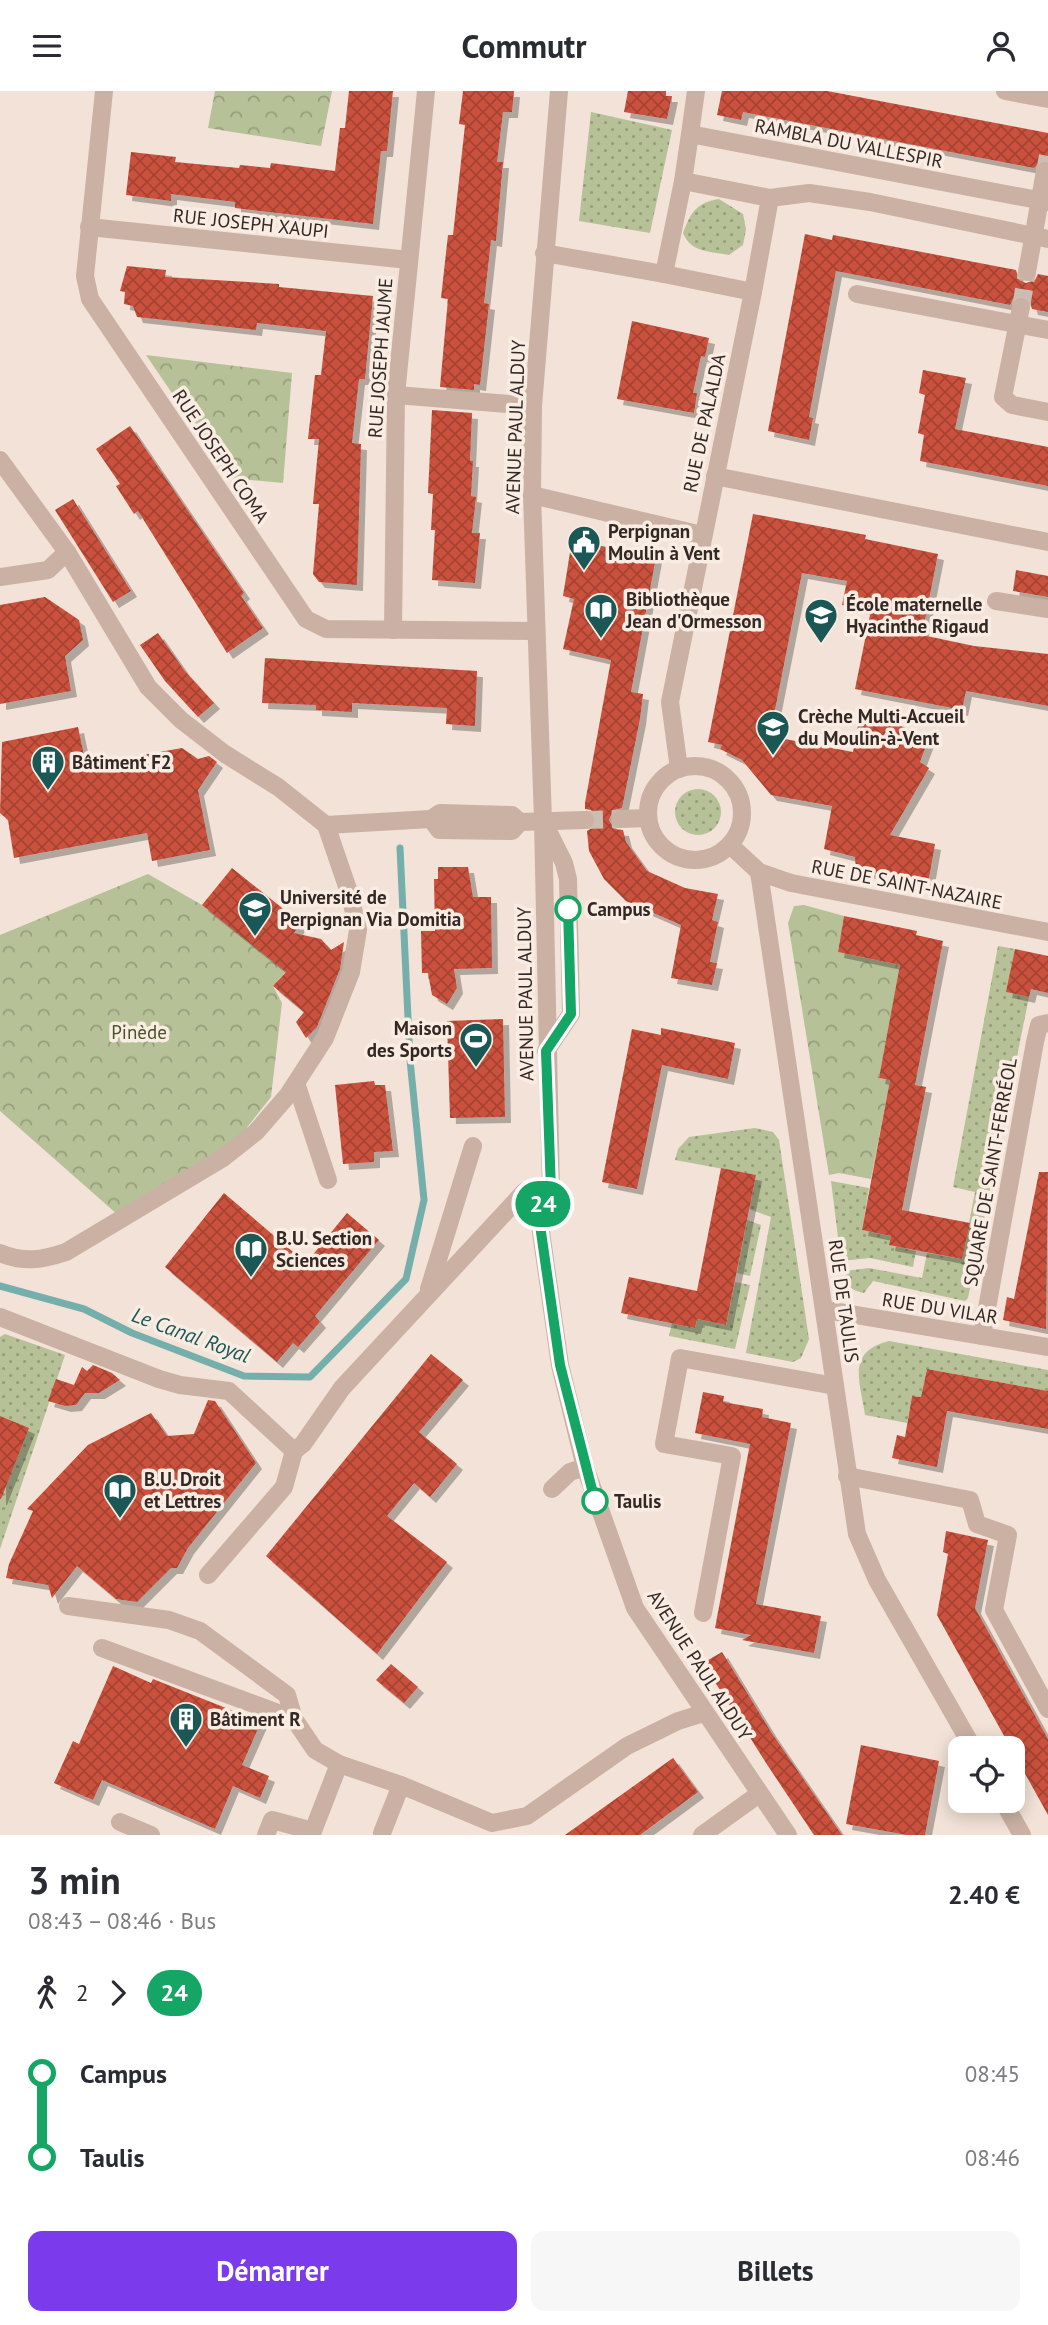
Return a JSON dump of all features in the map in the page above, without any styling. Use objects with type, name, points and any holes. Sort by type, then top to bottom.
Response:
[{"type":"street","name":"RUE JOSEPH COMA","points":[[104,91],[85,276],[90,299],[306,619],[326,629],[535,631]]},
{"type":"street","name":"RUE JOSEPH JAUME","points":[[393,630],[396,395],[426,91]]},
{"type":"street","name":"AVENUE PAUL ALDUY","points":[[559,91],[533,406],[535,631],[543,821],[551,1191],[538,1211],[560,1365],[585,1467],[635,1608],[788,1835]]},
{"type":"street","points":[[664,274],[683,181],[696,91]]},
{"type":"street","points":[[1005,91],[1048,99]]},
{"type":"street","name":"RAMBLA DU VALLESPIR","points":[[690,134],[1044,201]]},
{"type":"street","points":[[1027,272],[1041,238],[1045,171]]},
{"type":"street","points":[[683,181],[770,198],[809,193],[1041,238]]},
{"type":"street","name":"RUE DE PALALDA","points":[[679,769],[670,702],[770,198]]},
{"type":"street","name":"RUE JOSEPH XAUPI","points":[[89,227],[409,260]]},
{"type":"street","points":[[544,253],[753,292]]},
{"type":"street","points":[[856,295],[1020,316],[1048,330]]},
{"type":"street","points":[[1020,316],[1003,397],[1012,405],[1048,412]]},
{"type":"street","points":[[396,395],[533,406]]},
{"type":"street","points":[[0,460],[67,552],[148,687],[181,720],[225,754],[278,787],[326,825],[350,895],[358,930],[351,972],[326,1038],[296,1083],[256,1132],[223,1158],[84,1243],[41,1261],[15,1259],[0,1253]]},
{"type":"street","points":[[715,476],[1048,542]]},
{"type":"street","points":[[532,495],[702,535]]},
{"type":"street","points":[[0,577],[48,570],[67,552]]},
{"type":"street","points":[[996,601],[1048,609]]},
{"type":"street","points":[[695,766],[724,776],[735,787],[741,801],[742,817],[738,832],[730,845],[703,860],[673,855],[657,839],[648,818],[649,803],[655,788],[665,777],[679,769],[695,766]]},
{"type":"street","points":[[326,825],[431,819],[440,813],[512,815],[520,822],[585,820]]},
{"type":"street","points":[[620,819],[648,818]]},
{"type":"street","points":[[543,821],[564,863],[568,879],[571,1014],[546,1051]]},
{"type":"street","points":[[730,845],[759,872]]},
{"type":"street","name":"RUE DE SAINT-NAZAIRE","points":[[759,872],[791,883],[1048,932]]},
{"type":"street","name":"RUE DE TAULIS","points":[[759,872],[826,1310],[857,1534],[877,1580],[966,1736]]},
{"type":"street","name":"SQUARE DE SAINT-FERRÉOL","points":[[982,1336],[1035,1042],[1039,1025],[1048,1023]]},
{"type":"street","points":[[296,1083],[328,1180]]},
{"type":"street","points":[[426,1296],[473,1146]]},
{"type":"street","points":[[208,1575],[284,1486],[294,1451],[303,1444],[342,1388],[525,1191],[551,1191]]},
{"type":"street","name":"RUE DU VILAR","points":[[826,1310],[1048,1347]]},
{"type":"street","points":[[0,1317],[159,1379],[180,1385],[229,1391],[294,1451]]},
{"type":"street","points":[[703,1613],[732,1456],[664,1444],[680,1358],[835,1386]]},
{"type":"street","points":[[552,1489],[570,1472],[585,1467]]},
{"type":"street","points":[[847,1476],[970,1500],[977,1524],[1008,1535],[994,1610],[1048,1709]]},
{"type":"street","points":[[68,1606],[169,1620],[200,1631],[288,1695],[294,1719],[315,1750],[339,1764],[401,1785],[492,1823],[527,1816],[627,1747],[678,1721],[704,1713]]},
{"type":"street","points":[[102,1648],[294,1719]]},
{"type":"street","points":[[266,1835],[272,1820],[313,1831],[339,1764]]},
{"type":"street","points":[[382,1833],[401,1785]]},
{"type":"street","points":[[702,1835],[759,1794]]},
{"type":"street","points":[[1010,1813],[1023,1835]]},
{"type":"street","points":[[120,1822],[151,1835]]},
{"type":"green space","points":[[215,91],[332,91],[321,146],[208,128]]},
{"type":"green space","points":[[591,112],[672,130],[650,233],[579,221]]},
{"type":"green space","points":[[719,199],[743,214],[746,229],[743,245],[729,255],[696,248],[686,240],[683,233],[695,210],[705,203]]},
{"type":"green space","points":[[146,355],[292,373],[283,483],[230,478]]},
{"type":"green space","points":[[698,789],[714,796],[721,812],[714,828],[698,835],[682,828],[675,812],[682,796]]},
{"type":"green space","name":"Pinède","points":[[148,874],[202,905],[287,970],[273,986],[282,1003],[271,1097],[223,1158],[118,1215],[0,1111],[0,935]]},
{"type":"green space","points":[[804,905],[844,916],[838,952],[901,965],[879,1078],[890,1080],[871,1179],[839,1173],[829,1175],[788,923],[794,906]]},
{"type":"green space","points":[[998,946],[1015,949],[1007,992],[1029,997],[968,1298],[965,1301],[873,1281],[864,1293],[855,1290],[848,1284],[845,1271],[869,1268],[922,1278],[927,1253],[962,1259],[975,1192],[953,1187]]},
{"type":"green space","points":[[755,1128],[773,1132],[779,1140],[809,1339],[801,1358],[793,1362],[746,1353],[771,1217],[749,1209],[756,1175],[675,1160],[678,1149],[689,1137]]},
{"type":"green space","points":[[831,1181],[869,1188],[862,1230],[891,1236],[890,1245],[916,1251],[913,1267],[870,1258],[841,1261]]},
{"type":"green space","points":[[747,1220],[761,1225],[750,1276],[737,1273]]},
{"type":"green space","points":[[735,1282],[750,1285],[735,1349],[669,1336],[672,1323],[695,1328],[697,1319],[726,1325]]},
{"type":"green space","points":[[5,1334],[65,1355],[0,1549],[0,1337]]},
{"type":"green space","points":[[889,1341],[1048,1370],[1048,1391],[927,1369],[921,1397],[912,1396],[907,1423],[865,1415],[859,1380],[861,1360],[866,1352]]},
{"type":"building","points":[[349,91],[393,91],[387,151],[381,151],[373,224],[235,208],[235,202],[171,194],[171,201],[126,195],[131,152],[176,157],[175,162],[239,168],[240,165],[270,168],[271,163],[335,171],[340,128],[345,128]]},
{"type":"building","points":[[463,91],[514,91],[512,112],[503,112],[497,162],[503,162],[496,241],[491,240],[484,303],[489,304],[480,385],[474,384],[474,390],[440,387],[448,299],[441,298],[448,235],[453,235],[465,125],[459,124]]},
{"type":"building","points":[[628,91],[666,91],[666,96],[672,96],[667,119],[624,112]]},
{"type":"building","points":[[722,91],[827,91],[1048,133],[1048,160],[1041,161],[1034,168],[743,112],[741,120],[717,115]]},
{"type":"building","points":[[805,234],[832,240],[833,235],[1016,270],[1019,280],[1026,283],[1035,280],[1038,274],[1048,276],[1048,312],[1032,309],[1029,299],[1023,296],[1013,299],[1010,305],[836,271],[809,417],[813,418],[809,440],[768,431]]},
{"type":"building","points":[[127,266],[166,270],[165,277],[279,284],[279,287],[373,296],[365,379],[359,379],[352,443],[361,444],[357,585],[319,582],[313,574],[319,504],[313,504],[319,439],[308,439],[315,375],[321,375],[326,331],[257,323],[256,330],[137,317],[133,306],[124,304],[125,292],[120,291]]},
{"type":"building","points":[[632,321],[709,338],[705,357],[701,356],[693,393],[697,393],[694,413],[617,399]]},
{"type":"building","points":[[923,370],[966,378],[955,429],[1048,447],[1048,486],[920,461],[924,435],[918,433],[925,395],[919,393]]},
{"type":"building","points":[[432,410],[472,413],[471,496],[476,497],[472,533],[480,533],[475,583],[432,580],[435,530],[431,530],[433,494],[428,493]]},
{"type":"building","points":[[130,426],[244,593],[241,596],[263,628],[227,653],[138,511],[134,514],[116,486],[120,484],[96,449]]},
{"type":"building","points":[[73,499],[131,591],[113,602],[55,510]]},
{"type":"building","points":[[753,514],[866,535],[865,539],[938,554],[922,635],[974,646],[1048,654],[1048,706],[966,691],[962,710],[855,689],[871,610],[842,605],[847,581],[802,573],[774,715],[783,722],[769,736],[853,752],[861,709],[929,738],[920,762],[929,768],[890,835],[935,844],[928,884],[856,870],[855,857],[824,849],[832,806],[771,795],[742,760],[720,749],[722,745],[708,742]]},
{"type":"building","points":[[572,540],[656,557],[631,692],[643,694],[640,719],[622,808],[613,810],[609,820],[614,829],[623,830],[626,842],[647,871],[685,888],[718,894],[712,920],[718,922],[710,962],[717,963],[712,985],[671,978],[681,925],[626,901],[604,879],[589,851],[587,831],[595,826],[596,819],[591,810],[585,809],[585,803],[611,660],[563,649],[574,599],[563,596]]},
{"type":"building","points":[[1016,570],[1048,576],[1048,597],[1013,591]]},
{"type":"building","points":[[45,597],[79,620],[83,640],[65,656],[71,691],[0,704],[0,605]]},
{"type":"building","points":[[158,633],[184,670],[214,703],[198,717],[165,681],[140,645]]},
{"type":"building","points":[[265,658],[477,671],[475,726],[446,724],[447,708],[352,703],[352,712],[316,710],[316,705],[262,703]]},
{"type":"building","points":[[78,727],[86,765],[182,748],[198,759],[209,756],[217,762],[198,790],[210,850],[152,861],[147,833],[14,858],[8,820],[0,813],[2,742]]},
{"type":"building","points":[[438,867],[468,867],[473,897],[491,897],[492,968],[454,969],[457,988],[447,1004],[432,995],[428,973],[422,973],[421,931],[435,931],[434,879],[438,879]]},
{"type":"building","points":[[232,868],[301,923],[294,933],[321,939],[331,950],[344,942],[340,969],[317,1027],[306,1038],[296,1022],[304,1012],[273,986],[286,972],[202,905]]},
{"type":"building","points":[[844,916],[917,931],[916,935],[943,941],[915,1085],[926,1087],[902,1210],[970,1223],[962,1259],[889,1245],[891,1236],[862,1230],[890,1080],[879,1078],[900,965],[838,952]]},
{"type":"building","points":[[1015,949],[1048,956],[1048,993],[1031,989],[1029,997],[1006,992]]},
{"type":"building","name":"Maison des Sports","points":[[503,1019],[505,1117],[450,1118],[447,1021]]},
{"type":"building","points":[[661,1028],[735,1043],[728,1079],[662,1065],[637,1189],[602,1182],[632,1029],[661,1035]]},
{"type":"building","points":[[374,1081],[375,1085],[385,1085],[393,1151],[374,1152],[374,1162],[343,1164],[335,1085]]},
{"type":"building","points":[[721,1168],[756,1175],[726,1325],[697,1319],[695,1328],[621,1313],[629,1277],[697,1291]]},
{"type":"building","points":[[1039,1172],[1048,1172],[1046,1329],[1003,1320],[1007,1297],[1014,1299]]},
{"type":"building","name":"B.U. Section Sciences","points":[[224,1193],[306,1263],[347,1213],[379,1240],[315,1316],[320,1322],[298,1347],[293,1343],[277,1362],[165,1267]]},
{"type":"building","points":[[431,1354],[463,1380],[419,1432],[457,1464],[430,1497],[414,1483],[387,1516],[447,1562],[377,1654],[266,1556]]},
{"type":"building","points":[[93,1365],[112,1373],[120,1380],[99,1393],[85,1393],[76,1405],[65,1406],[48,1401],[56,1379],[74,1385],[82,1367],[87,1371]]},
{"type":"building","points":[[927,1369],[1048,1391],[1048,1429],[947,1411],[937,1467],[892,1458],[897,1435],[905,1437],[912,1396],[921,1397]]},
{"type":"building","points":[[703,1392],[724,1396],[723,1402],[763,1409],[762,1417],[791,1423],[756,1604],[821,1616],[814,1653],[742,1640],[751,1635],[715,1628],[750,1444],[695,1433]]},
{"type":"building","name":"B.U. Droit et Lettres","points":[[208,1400],[215,1401],[256,1463],[188,1548],[177,1568],[171,1568],[137,1602],[116,1599],[77,1566],[52,1598],[48,1585],[6,1578],[9,1564],[33,1511],[27,1509],[88,1445],[151,1413],[167,1436],[194,1434]]},
{"type":"building","points":[[0,1416],[29,1428],[1,1499],[0,1499]]},
{"type":"building","points":[[946,1531],[988,1540],[975,1608],[1048,1739],[1048,1815],[1025,1774],[1025,1736],[1004,1736],[937,1615],[948,1554],[943,1552]]},
{"type":"building","points":[[722,1652],[771,1732],[842,1835],[814,1835],[768,1766],[703,1663]]},
{"type":"building","points":[[391,1664],[418,1687],[404,1703],[376,1680]]},
{"type":"building","name":"Bâtiment R","points":[[113,1666],[151,1683],[153,1679],[261,1722],[242,1765],[269,1776],[260,1798],[233,1786],[215,1829],[102,1780],[93,1800],[54,1783],[73,1741],[79,1744]]},
{"type":"building","points":[[861,1745],[939,1761],[925,1835],[907,1835],[846,1824]]},
{"type":"building","points":[[673,1758],[698,1792],[640,1835],[565,1835]]},
{"type":"waterway","name":"Le Canal Royal","points":[[0,1286],[84,1309],[132,1333],[244,1376],[310,1377],[406,1279],[424,1200],[410,1060],[400,848]]},
{"type":"tunnel","points":[[1045,171],[1048,156]]},
{"type":"tunnel","points":[[1021,307],[1027,272]]},
{"type":"tunnel","points":[[585,820],[620,819]]},
{"type":"bus line","name":"24","points":[[568,909],[571,1014],[546,1051],[551,1191],[538,1211],[560,1365],[595,1501]]},
{"type":"place","name":"Perpignan Moulin à Vent","points":[[584,572]]},
{"type":"place","name":"Bibliothèque Jean d'Ormesson","points":[[601,640]]},
{"type":"place","name":"École maternelle Hyacinthe Rigaud","points":[[821,645]]},
{"type":"place","name":"Crèche Multi-Accueil du Moulin-à-Vent","points":[[773,757]]},
{"type":"place","name":"Bâtiment F2","points":[[48,792]]},
{"type":"place","name":"Campus","points":[[568,909]]},
{"type":"place","name":"Université de Perpignan Via Domitia","points":[[255,938]]},
{"type":"place","name":"Maison des Sports","points":[[476,1069]]},
{"type":"place","name":"B.U. Section Sciences","points":[[251,1279]]},
{"type":"place","name":"Taulis","points":[[595,1501]]},
{"type":"place","name":"B.U. Droit et Lettres","points":[[120,1520]]},
{"type":"place","name":"Bâtiment R","points":[[186,1749]]}]
